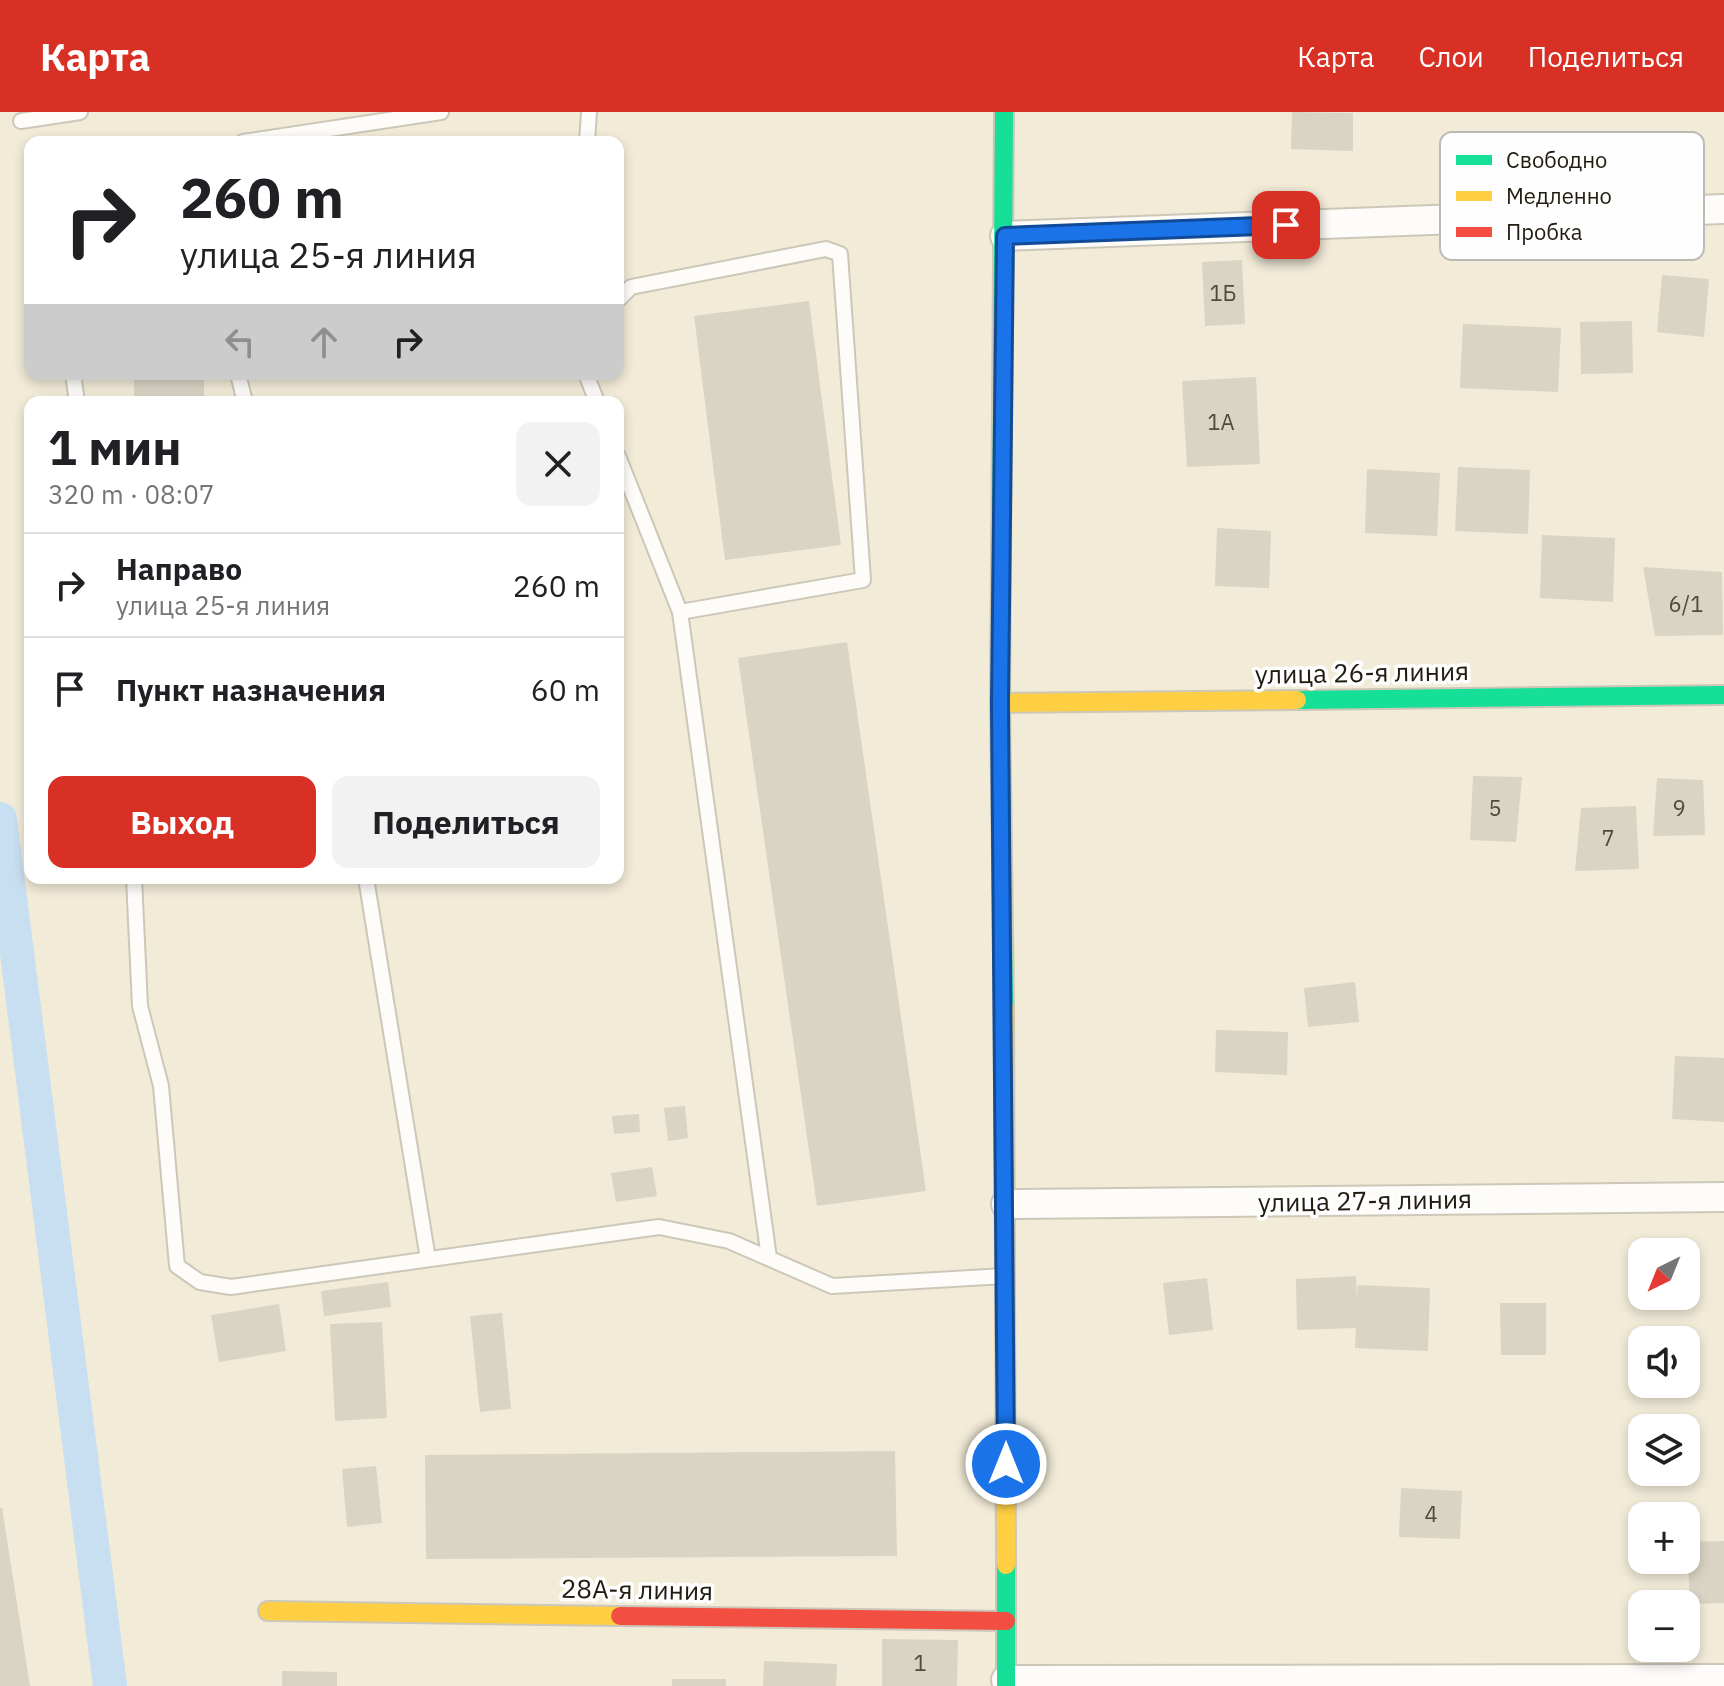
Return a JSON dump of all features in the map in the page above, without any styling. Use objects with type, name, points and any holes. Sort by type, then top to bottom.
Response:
[{"type":"street","points":[[1004,112],[1000,703],[1006,1204],[1006,1683],[1724,1679]]},
{"type":"street","points":[[1704,210],[1724,209]]},
{"type":"street","points":[[1005,236],[1440,220]]},
{"type":"street","name":"улица 26-я линия","points":[[1000,703],[1724,695]]},
{"type":"street","name":"улица 27-я линия","points":[[1006,1204],[1724,1197]]},
{"type":"street","name":"28А-я линия","points":[[268,1611],[1006,1621]]},
{"type":"lane","points":[[21,121],[80,112]]},
{"type":"lane","points":[[283,136],[441,112]]},
{"type":"lane","points":[[587,136],[589,112]]},
{"type":"lane","points":[[624,294],[631,287],[826,249],[840,254],[863,580],[680,612]]},
{"type":"lane","points":[[624,471],[680,612],[769,1258]]},
{"type":"lane","points":[[134,884],[140,1006],[161,1086],[177,1266],[200,1282],[231,1287],[659,1227],[729,1241],[832,1286],[1006,1276]]},
{"type":"lane","points":[[367,884],[428,1259]]},
{"type":"building","points":[[1292,112],[1353,113],[1353,151],[1291,149]]},
{"type":"building","points":[[1242,260],[1245,324],[1205,326],[1202,262]]},
{"type":"building","points":[[1662,275],[1709,279],[1704,337],[1657,332]]},
{"type":"building","points":[[809,301],[841,545],[725,560],[694,316]]},
{"type":"building","points":[[1632,321],[1633,373],[1581,374],[1580,322]]},
{"type":"building","points":[[1463,324],[1561,328],[1558,392],[1460,388]]},
{"type":"building","points":[[1256,377],[1260,464],[1187,467],[1182,381]]},
{"type":"building","points":[[134,380],[204,380],[204,396],[134,396]]},
{"type":"building","points":[[1458,467],[1530,470],[1528,534],[1455,531]]},
{"type":"building","points":[[1367,469],[1440,473],[1437,536],[1365,533]]},
{"type":"building","points":[[1217,528],[1271,531],[1269,588],[1215,586]]},
{"type":"building","points":[[1542,535],[1615,538],[1613,602],[1540,598]]},
{"type":"building","points":[[1643,567],[1722,572],[1723,635],[1655,636]]},
{"type":"building","points":[[847,642],[926,1191],[817,1206],[738,658]]},
{"type":"building","points":[[1473,776],[1522,777],[1516,842],[1470,840]]},
{"type":"building","points":[[1657,778],[1703,780],[1705,835],[1653,836]]},
{"type":"building","points":[[1636,806],[1639,869],[1575,871],[1581,808]]},
{"type":"building","points":[[1355,982],[1359,1022],[1308,1027],[1304,988]]},
{"type":"building","points":[[1216,1030],[1288,1032],[1287,1075],[1215,1072]]},
{"type":"building","points":[[1675,1056],[1724,1058],[1724,1122],[1672,1119]]},
{"type":"building","points":[[685,1106],[688,1138],[668,1141],[664,1108]]},
{"type":"building","points":[[639,1114],[640,1132],[614,1134],[612,1116]]},
{"type":"building","points":[[652,1167],[657,1196],[616,1202],[611,1173]]},
{"type":"building","points":[[1356,1276],[1357,1298],[1358,1285],[1430,1288],[1428,1351],[1355,1348],[1356,1328],[1297,1330],[1296,1279]]},
{"type":"building","points":[[1207,1278],[1213,1330],[1169,1335],[1163,1283]]},
{"type":"building","points":[[388,1282],[391,1307],[324,1316],[321,1291]]},
{"type":"building","points":[[1500,1303],[1546,1303],[1546,1355],[1501,1355]]},
{"type":"building","points":[[279,1304],[286,1351],[219,1362],[211,1315]]},
{"type":"building","points":[[502,1313],[511,1409],[480,1412],[470,1316]]},
{"type":"building","points":[[382,1322],[387,1418],[335,1421],[330,1324]]},
{"type":"building","points":[[895,1451],[897,1556],[426,1559],[425,1455]]},
{"type":"building","points":[[376,1466],[382,1523],[347,1527],[342,1469]]},
{"type":"building","points":[[1401,1488],[1462,1491],[1460,1539],[1399,1537]]},
{"type":"building","points":[[2,1508],[30,1686],[0,1686]]},
{"type":"building","points":[[1724,1541],[1724,1603],[1700,1604],[1700,1590],[1689,1590],[1689,1574],[1700,1574],[1700,1542]]},
{"type":"building","points":[[882,1639],[958,1640],[957,1686],[882,1686]]},
{"type":"building","points":[[764,1661],[837,1664],[836,1686],[763,1686]]},
{"type":"building","points":[[282,1671],[337,1672],[337,1686],[282,1686]]},
{"type":"building","points":[[672,1679],[726,1679],[726,1686],[672,1686]]},
{"type":"waterway","points":[[0,819],[110,1686]]},
{"type":"traffic: fast","points":[[1004,112],[1000,703],[1004,1007]]},
{"type":"traffic: fast","points":[[1297,700],[1724,695]]},
{"type":"traffic: fast","points":[[1006,1565],[1006,1686]]},
{"type":"traffic: slow","points":[[1000,703],[1297,700]]},
{"type":"traffic: slow","points":[[1004,1007],[1006,1565]]},
{"type":"traffic: slow","points":[[268,1611],[620,1616]]},
{"type":"traffic: jam","points":[[620,1616],[1006,1621]]},
{"type":"route","points":[[1006,1464],[1000,703],[1005,236],[1286,225]]}]
